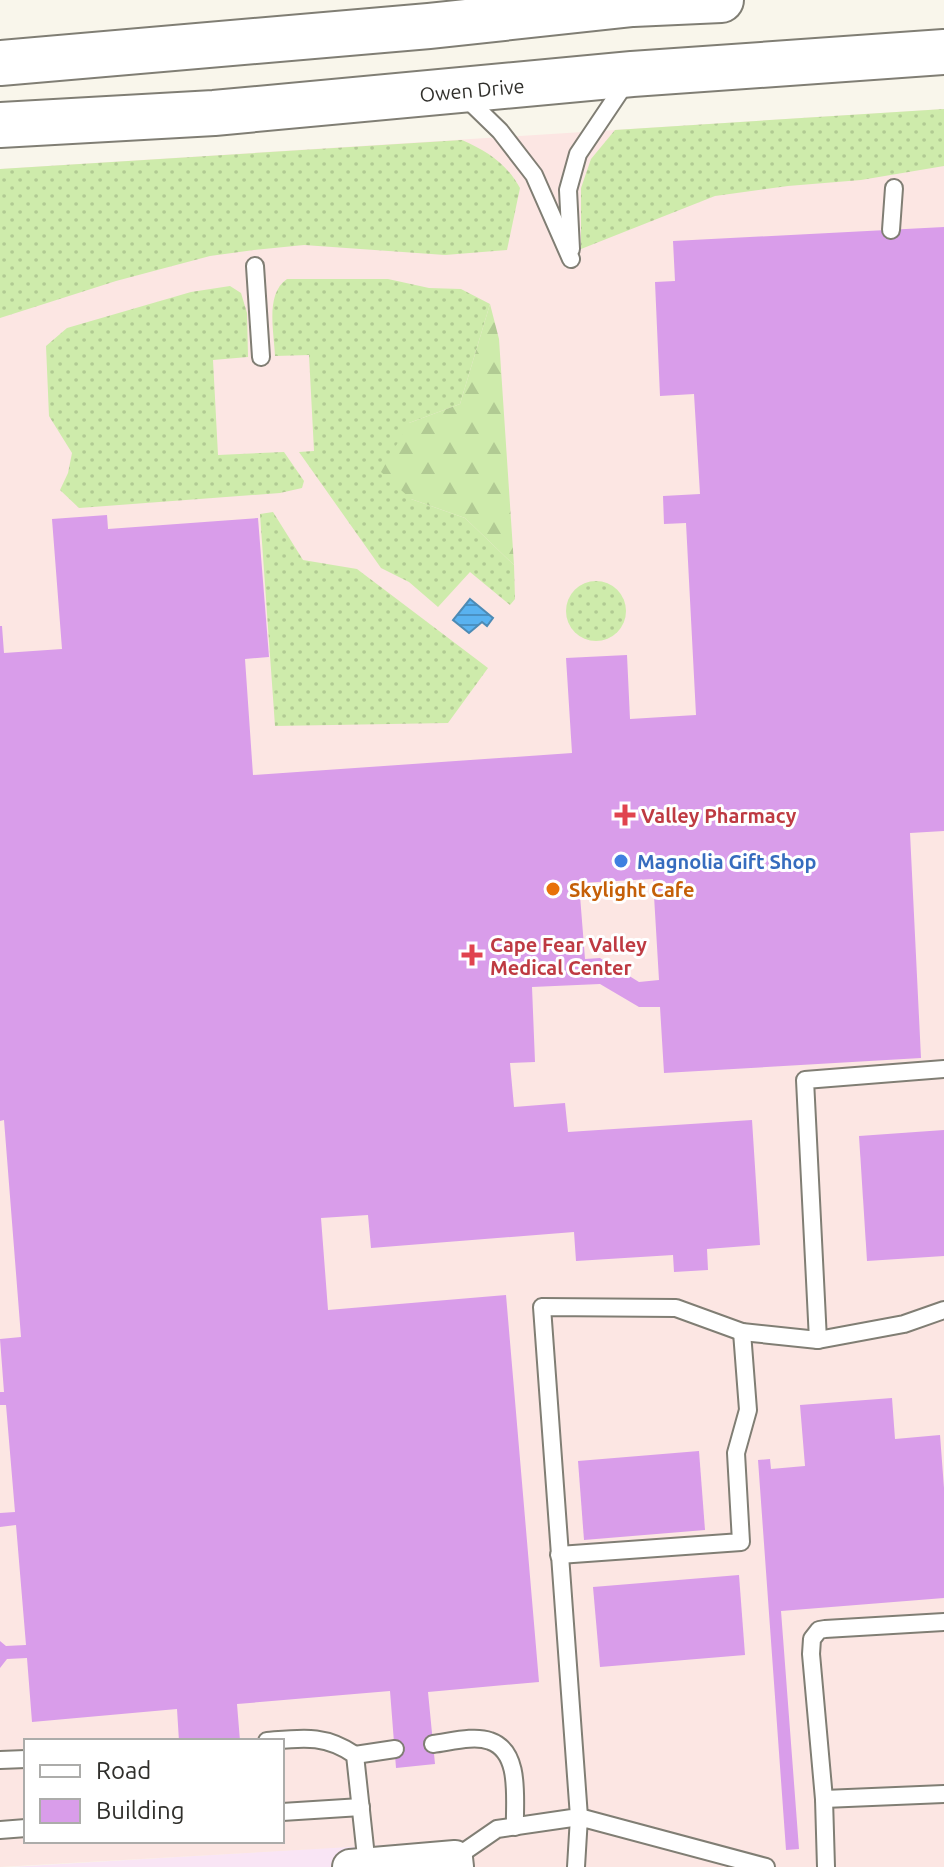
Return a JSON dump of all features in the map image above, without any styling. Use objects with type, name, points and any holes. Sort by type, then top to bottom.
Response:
[{"type":"highway","points":[[0,63],[413,27],[633,4],[721,0]]},
{"type":"highway","name":"Owen Drive","points":[[0,125],[214,113],[632,74],[944,52]]},
{"type":"street","points":[[359,1866],[456,1863]]},
{"type":"lane","points":[[459,91],[500,131],[534,175],[571,259],[568,190],[578,154],[632,74]]},
{"type":"lane","points":[[891,230],[894,188]]},
{"type":"lane","points":[[255,266],[261,357]]},
{"type":"lane","points":[[818,1340],[805,1080],[944,1069]]},
{"type":"lane","points":[[576,1867],[579,1817],[542,1307],[676,1308],[742,1332],[818,1340],[904,1324],[944,1310]]},
{"type":"lane","points":[[559,1555],[741,1542],[736,1453],[748,1410],[742,1332]]},
{"type":"lane","points":[[826,1867],[812,1639],[819,1630],[825,1629],[944,1622]]},
{"type":"lane","points":[[284,1740],[315,1737],[355,1755],[395,1749]]},
{"type":"lane","points":[[433,1744],[491,1741],[504,1751],[511,1760],[514,1778],[515,1827]]},
{"type":"lane","points":[[355,1755],[361,1807],[359,1866]]},
{"type":"lane","points":[[0,1760],[24,1759]]},
{"type":"lane","points":[[824,1799],[944,1794]]},
{"type":"lane","points":[[284,1812],[361,1807]]},
{"type":"lane","points":[[456,1863],[497,1829],[579,1817],[766,1867]]},
{"type":"lane","points":[[0,1830],[24,1828]]},
{"type":"shaded area","name":"Cape Fear Valley Medical Center","points":[[944,109],[944,1867],[439,1867],[439,1842],[0,1867],[0,169]]},
{"type":"shaded area","points":[[440,1841],[439,1867],[11,1867]]},
{"type":"green space","points":[[944,109],[944,166],[861,180],[715,196],[581,249],[581,188],[591,159],[615,130]]},
{"type":"green space","points":[[462,140],[495,159],[520,188],[507,250],[445,255],[304,245],[254,250],[210,256],[116,281],[0,318],[0,169]]},
{"type":"green space","points":[[287,279],[388,279],[429,288],[461,289],[490,304],[460,404],[409,423],[411,499],[465,518],[514,565],[515,599],[510,605],[470,572],[438,607],[409,582],[381,568],[299,452],[314,451],[309,355],[275,356],[273,303],[280,286]]},
{"type":"green space","points":[[230,286],[241,293],[247,313],[248,357],[213,360],[218,455],[284,452],[304,481],[302,488],[280,493],[79,508],[60,490],[72,453],[49,416],[46,346],[67,328],[191,292]]},
{"type":"green space","points":[[490,304],[499,339],[514,565],[465,518],[411,499],[381,472],[409,423],[460,404]]},
{"type":"green space","points":[[273,512],[303,560],[357,569],[488,668],[448,723],[275,726],[260,514]]},
{"type":"green space","points":[[596,581],[608,583],[617,590],[624,599],[624,623],[617,632],[608,639],[596,641],[584,639],[575,632],[568,623],[566,611],[568,599],[575,590],[584,583]]},
{"type":"water","points":[[470,599],[493,618],[487,626],[482,622],[469,633],[453,620]]},
{"type":"building","points":[[944,227],[944,831],[910,833],[921,1058],[664,1073],[660,1007],[639,1007],[600,984],[532,987],[535,1062],[510,1063],[514,1107],[565,1103],[568,1132],[752,1120],[760,1245],[707,1249],[708,1270],[674,1272],[673,1255],[576,1261],[574,1232],[371,1248],[368,1215],[321,1218],[328,1310],[506,1295],[539,1682],[428,1692],[435,1764],[396,1768],[390,1691],[237,1704],[240,1739],[179,1739],[177,1709],[32,1722],[27,1658],[7,1659],[0,1668],[0,1641],[6,1646],[26,1645],[16,1525],[0,1527],[0,1513],[15,1512],[6,1405],[0,1405],[0,1392],[4,1392],[0,1339],[21,1337],[4,1120],[0,1121],[0,626],[4,653],[62,649],[52,519],[107,515],[108,529],[258,518],[269,657],[245,659],[253,775],[572,753],[566,658],[627,655],[630,719],[696,715],[686,523],[664,524],[663,496],[700,494],[694,394],[660,396],[655,282],[675,281],[673,241]],"holes":[[[653,879],[659,980],[639,982],[600,958],[585,959],[579,883]]]},
{"type":"building","points":[[944,1130],[944,1256],[867,1261],[859,1136]]},
{"type":"building","points":[[892,1398],[895,1439],[940,1435],[944,1488],[944,1598],[781,1611],[799,1849],[786,1850],[758,1460],[770,1459],[771,1469],[805,1466],[800,1405]]},
{"type":"building","points":[[699,1451],[705,1530],[584,1540],[578,1461]]},
{"type":"building","points":[[739,1575],[745,1655],[600,1667],[593,1587]]},
{"type":"place","name":"Valley Pharmacy","points":[[625,815]]},
{"type":"place","name":"Magnolia Gift Shop","points":[[621,861]]},
{"type":"place","name":"Skylight Cafe","points":[[553,889]]},
{"type":"place","name":"Cape Fear Valley Medical Center","points":[[472,955]]}]
